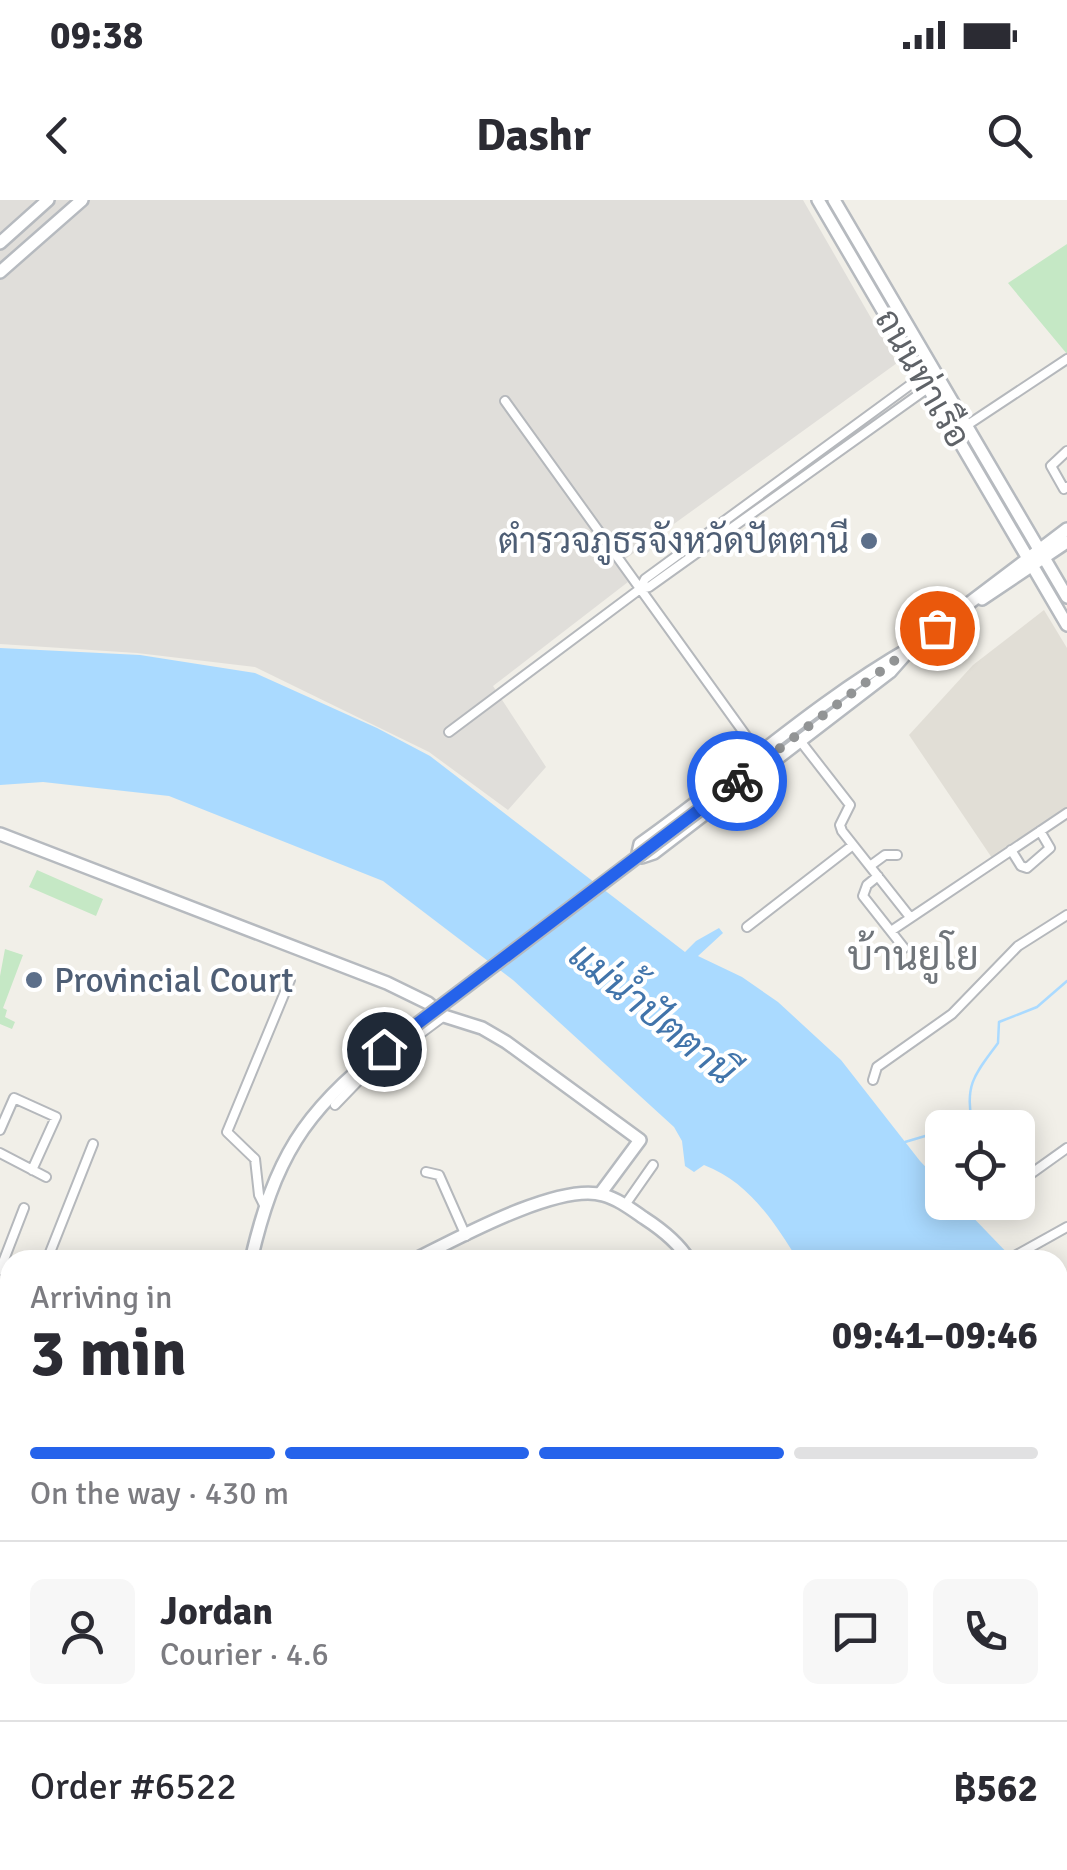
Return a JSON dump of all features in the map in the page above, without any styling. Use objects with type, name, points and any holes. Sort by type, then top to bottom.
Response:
[{"type":"street","points":[[0,243],[48,200]]},
{"type":"street","points":[[0,272],[82,200]]},
{"type":"street","name":"ถนนท่าเรือ","points":[[818,200],[930,378],[966,426],[1018,529]]},
{"type":"street","name":"ถนนท่าเรือ","points":[[834,200],[930,378],[1035,558]]},
{"type":"street","points":[[966,426],[1067,359]]},
{"type":"street","points":[[449,732],[930,378]]},
{"type":"street","points":[[505,401],[752,744]]},
{"type":"street","points":[[1066,490],[1051,464],[1067,451]]},
{"type":"street","points":[[1012,575],[1018,529],[1066,537]]},
{"type":"street","points":[[253,1250],[264,1206],[287,1154],[322,1103],[384,1049],[912,646],[1066,537]]},
{"type":"street","points":[[1058,581],[1057,567],[1066,537]]},
{"type":"street","points":[[1035,558],[1058,581],[1067,597]]},
{"type":"street","points":[[1035,558],[1047,591],[1067,625]]},
{"type":"street","points":[[1012,575],[1032,580],[1047,591]]},
{"type":"street","points":[[912,646],[890,672],[654,853],[642,857],[638,852],[640,844],[868,672],[912,646]]},
{"type":"street","points":[[801,742],[850,805],[840,827],[910,917]]},
{"type":"street","points":[[891,931],[1066,816]]},
{"type":"street","points":[[1011,850],[1026,868],[1050,849],[1040,831]]},
{"type":"street","points":[[0,834],[387,982],[444,1016],[482,1028],[506,1042],[640,1140],[600,1194]]},
{"type":"street","points":[[747,927],[853,845]]},
{"type":"street","points":[[870,866],[886,854],[897,855]]},
{"type":"street","points":[[878,876],[863,896],[904,948]]},
{"type":"street","points":[[872,1080],[877,1067],[952,1014],[1018,946],[1067,915]]},
{"type":"street","points":[[264,1206],[258,1195],[254,1159],[227,1132],[290,980]]},
{"type":"street","points":[[334,1105],[362,1077],[444,1016]]},
{"type":"street","points":[[0,1130],[14,1098],[56,1117],[32,1170]]},
{"type":"street","points":[[51,1250],[93,1144]]},
{"type":"street","points":[[1035,1171],[1067,1148]]},
{"type":"street","points":[[0,1154],[46,1177]]},
{"type":"street","points":[[625,1205],[653,1165]]},
{"type":"street","points":[[426,1172],[438,1174],[466,1236]]},
{"type":"street","points":[[436,1250],[552,1198],[600,1194],[656,1226],[676,1250]]},
{"type":"street","points":[[8,1250],[24,1208]]},
{"type":"street","points":[[1024,1250],[1067,1226]]},
{"type":"shaded area","points":[[0,200],[803,200],[897,363],[617,565],[628,582],[493,686],[546,767],[508,810],[429,752],[255,667],[137,653],[0,644]]},
{"type":"shaded area","points":[[1044,610],[1067,648],[1067,809],[992,858],[909,735],[973,665]]},
{"type":"green space","points":[[1067,244],[1067,354],[1008,283]]},
{"type":"green space","points":[[37,870],[103,899],[96,916],[29,887]]},
{"type":"green space","points":[[5,949],[23,955],[3,1008],[7,1010],[5,1017],[15,1022],[12,1029],[0,1024],[0,976]]},
{"type":"water","name":"แม่น้ำปัตตานี","points":[[0,648],[140,655],[255,673],[377,728],[430,756],[685,952],[719,928],[723,933],[698,956],[742,977],[778,1002],[841,1060],[925,1166],[925,1220],[975,1220],[1004,1250],[791,1250],[770,1218],[734,1182],[704,1165],[694,1172],[685,1166],[682,1141],[674,1127],[513,980],[383,881],[169,796],[43,782],[0,785]]},
{"type":"waterway","points":[[970,1110],[971,1088],[978,1070],[998,1043],[999,1022],[1037,1007],[1067,981]]},
{"type":"waterway","points":[[905,1142],[925,1136]]},
{"type":"way so far","points":[[737,781],[937,628]]},
{"type":"place","name":"ตำรวจภูธรจังหวัดปัตตานี","points":[[869,541]]},
{"type":"place","name":"Provincial Court","points":[[34,980]]},
{"type":"district","name":"บ้านยูโย","points":[[913,956]]},
{"type":"route","points":[[384,1049],[737,781]]}]
